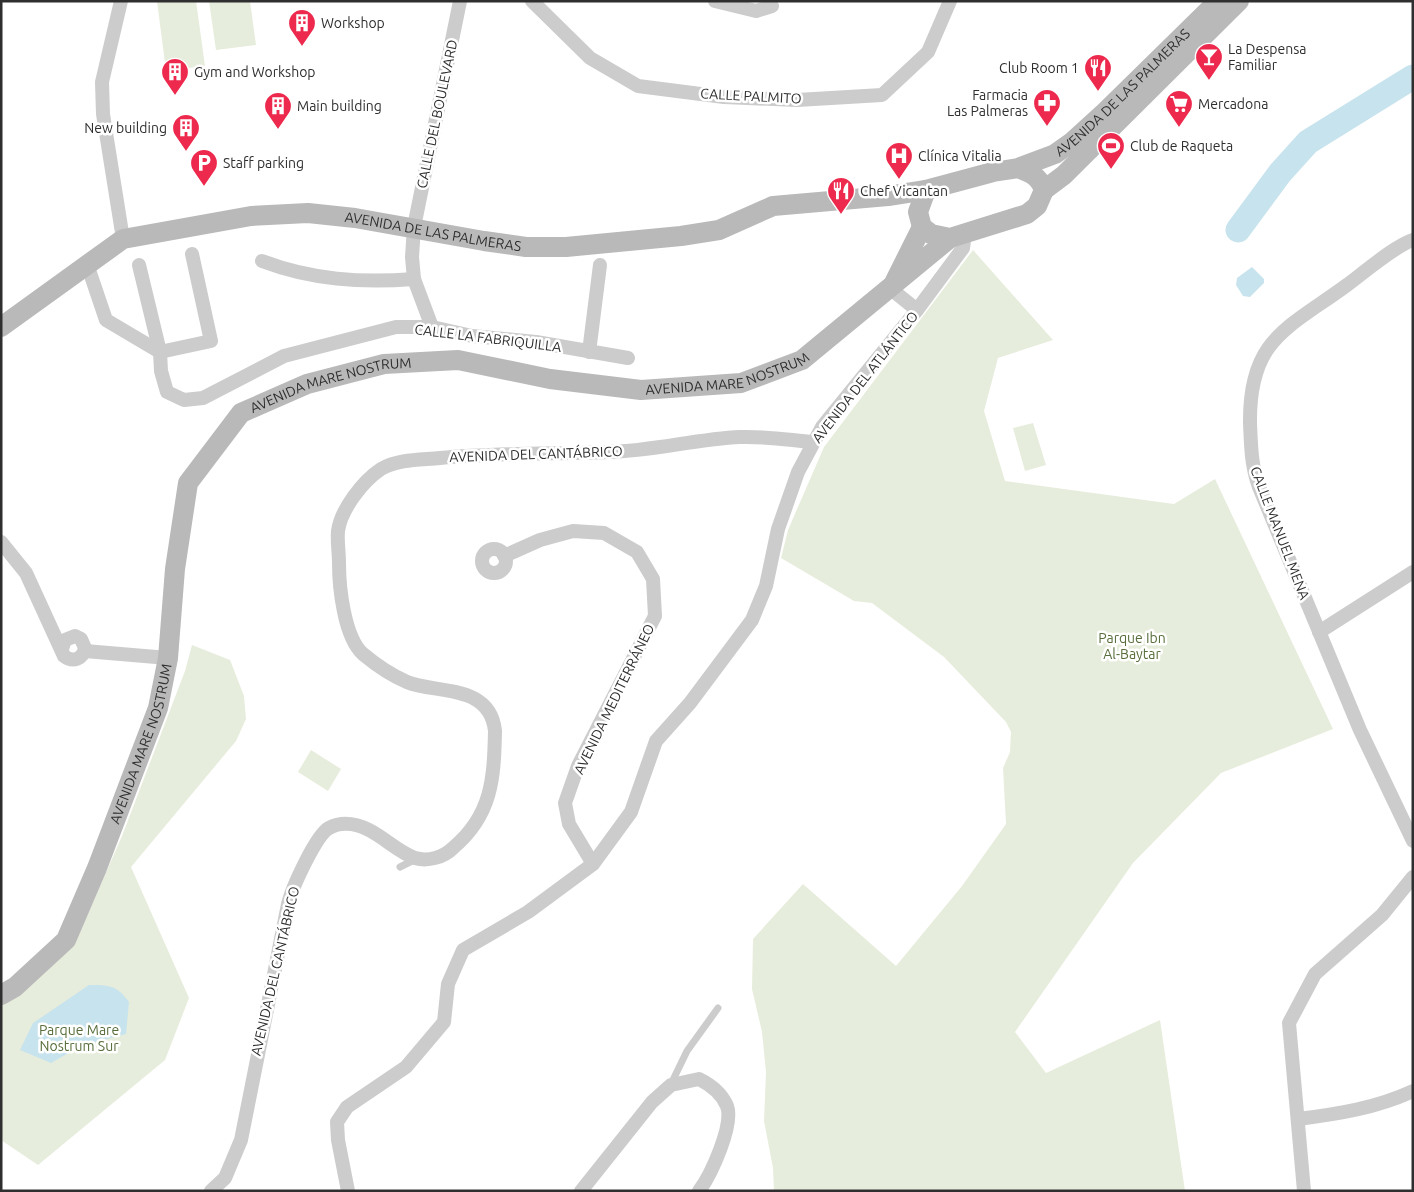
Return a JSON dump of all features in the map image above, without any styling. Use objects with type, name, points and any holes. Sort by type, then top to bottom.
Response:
[{"type":"street","points":[[121,1],[102,82],[103,114],[123,239]]},
{"type":"street","name":"CALLE DEL BOULEVARD","points":[[432,328],[414,279],[412,257],[414,228],[460,1]]},
{"type":"street","name":"CALLE PALMITO","points":[[532,1],[590,58],[638,86],[724,98],[797,100],[882,95],[928,52],[950,1]]},
{"type":"street","points":[[715,1],[756,11],[772,6]]},
{"type":"street","name":"AVENIDA DE LAS PALMERAS","points":[[1,327],[123,239],[251,216],[308,213],[356,218],[526,247],[566,247],[681,236],[719,230],[773,206],[888,196],[926,190],[993,172],[1018,168],[1055,154],[1072,142],[1233,2]]},
{"type":"street","name":"AVENIDA DE LAS PALMERAS","points":[[1044,190],[1064,175],[1233,2]]},
{"type":"street","points":[[888,196],[920,220],[931,234],[958,236],[1027,214],[1037,206],[1044,190],[1036,176],[1018,168]]},
{"type":"street","name":"AVENIDA MARE NOSTRUM","points":[[891,289],[920,220],[926,190]]},
{"type":"street","name":"AVENIDA MARE NOSTRUM","points":[[1,995],[15,986],[66,940],[150,733],[158,708],[168,658],[175,569],[188,483],[241,413],[307,384],[384,364],[458,360],[550,379],[641,390],[741,383],[802,360],[958,236]]},
{"type":"street","name":"AVENIDA DEL ATLÁNTICO","points":[[348,1191],[338,1140],[337,1122],[347,1107],[406,1067],[444,1022],[448,984],[463,950],[528,912],[593,864],[631,812],[656,741],[690,703],[752,620],[766,586],[778,529],[798,472],[813,442],[822,427],[917,310],[963,248],[958,236]]},
{"type":"street","name":"CALLE MANUEL MENA","points":[[1413,240],[1360,276],[1274,340],[1261,358],[1252,385],[1251,449],[1254,474],[1319,632],[1360,730],[1413,841]]},
{"type":"street","points":[[87,264],[106,320],[160,352],[211,341],[192,254]]},
{"type":"street","points":[[262,261],[285,270],[327,279],[361,282],[414,279]]},
{"type":"street","points":[[139,265],[160,352]]},
{"type":"street","points":[[589,352],[600,265]]},
{"type":"street","points":[[891,289],[917,310]]},
{"type":"street","name":"CALLE LA FABRIQUILLA","points":[[160,352],[161,371],[167,392],[184,400],[203,398],[284,356],[396,327],[432,328],[472,336],[536,342],[628,358]]},
{"type":"street","name":"AVENIDA DEL CANTÁBRICO","points":[[210,1191],[225,1178],[241,1140],[288,904],[295,882],[322,834],[329,828],[351,823],[368,829],[403,853],[416,858],[433,858],[449,852],[477,822],[484,810],[492,780],[494,724],[487,712],[464,694],[408,683],[362,653],[348,627],[340,594],[338,530],[349,504],[364,485],[381,470],[401,461],[491,453],[610,452],[742,437],[813,442]]},
{"type":"street","name":"AVENIDA MEDITERRÁNEO","points":[[504,556],[540,540],[573,531],[604,533],[638,552],[653,580],[655,616],[578,766],[566,803],[569,824],[593,864]]},
{"type":"street","points":[[1,542],[26,573],[64,656],[71,660],[80,658],[85,651]]},
{"type":"street","points":[[1319,632],[1413,572]]},
{"type":"street","points":[[51,630],[81,639],[85,651]]},
{"type":"street","points":[[62,649],[64,642],[70,637]]},
{"type":"street","points":[[85,651],[168,658]]},
{"type":"street","points":[[1304,1191],[1289,1023],[1315,974],[1382,915],[1413,877]]},
{"type":"street","points":[[581,1191],[652,1102],[671,1085],[700,1079],[713,1087],[727,1107],[726,1131],[719,1153],[706,1181],[699,1191]]},
{"type":"street","points":[[1298,1119],[1349,1112],[1392,1101],[1413,1091]]},
{"type":"lane","points":[[400,866],[416,858]]},
{"type":"lane","points":[[671,1085],[687,1051],[718,1008]]},
{"type":"green space","points":[[157,1],[196,1],[205,66],[166,71]]},
{"type":"green space","points":[[209,1],[250,1],[256,45],[216,50]]},
{"type":"green space","name":"Parque Ibn Al-Baytar","points":[[973,250],[1053,340],[998,358],[984,411],[1005,481],[1174,504],[1215,479],[1333,729],[1221,773],[1133,863],[1015,1032],[1046,1073],[1160,1020],[1185,1191],[774,1191],[773,1168],[764,1121],[766,1072],[762,1032],[752,989],[753,939],[803,884],[896,966],[962,886],[1006,824],[1003,768],[1010,752],[1011,732],[1006,722],[944,657],[872,603],[854,601],[781,558],[788,530],[824,447]]},
{"type":"green space","points":[[1033,423],[1046,465],[1025,471],[1013,428]]},
{"type":"green space","name":"Parque Mare Nostrum Sur","points":[[192,645],[230,660],[244,696],[246,719],[236,741],[131,867],[189,998],[165,1060],[38,1165],[1,1140],[1,1003],[87,916],[122,836],[185,671]]},
{"type":"green space","points":[[311,750],[341,769],[328,791],[298,772]]},
{"type":"water","points":[[1252,267],[1264,279],[1264,283],[1250,297],[1243,296],[1236,285],[1237,278]]},
{"type":"water","points":[[89,985],[112,987],[125,996],[129,1002],[126,1034],[81,1046],[51,1063],[20,1050],[33,1023]]},
{"type":"waterway","points":[[1238,230],[1280,173],[1308,142],[1413,77]]},
{"type":"place","name":"Workshop","points":[[302,47]]},
{"type":"place","name":"La Despensa Familiar","points":[[1209,81]]},
{"type":"place","name":"Club Room 1","points":[[1098,92]]},
{"type":"place","name":"Gym and Workshop","points":[[175,96]]},
{"type":"place","name":"Farmacia Las Palmeras","points":[[1047,127]]},
{"type":"place","name":"Mercadona","points":[[1179,128]]},
{"type":"place","name":"Main building","points":[[278,130]]},
{"type":"place","name":"New building","points":[[186,152]]},
{"type":"place","name":"Club de Raqueta","points":[[1111,170]]},
{"type":"place","name":"Clínica Vitalia","points":[[899,180]]},
{"type":"place","name":"Staff parking","points":[[204,187]]},
{"type":"place","name":"Chef Vicantan","points":[[841,215]]}]
